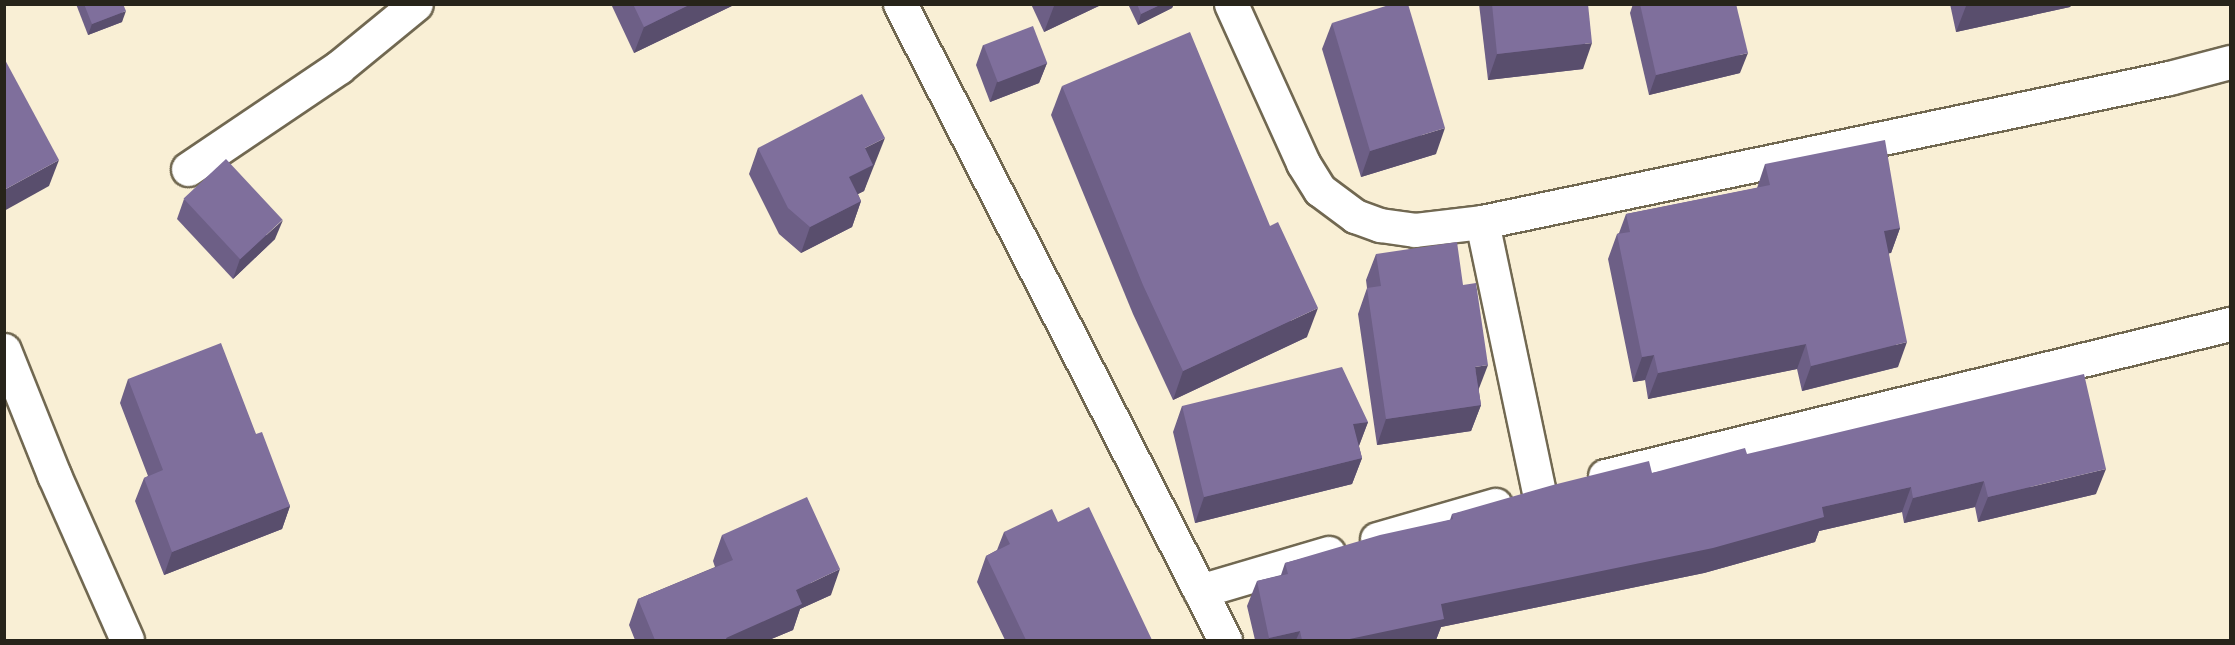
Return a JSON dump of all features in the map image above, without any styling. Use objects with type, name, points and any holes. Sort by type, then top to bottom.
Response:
[{"type":"street","points":[[188,169],[339,67],[416,4]]},
{"type":"street","points":[[900,4],[1225,640]]},
{"type":"street","points":[[1231,4],[1303,163],[1320,190],[1354,216],[1380,225],[1415,230],[1482,222],[2169,78],[2230,62]]},
{"type":"street","points":[[1482,222],[1539,492]]},
{"type":"street","points":[[1200,591],[1539,492],[2230,324]]},
{"type":"street","points":[[4,350],[54,474],[127,640]]},
{"type":"building","points":[[84,4],[123,4],[126,11],[92,24]]},
{"type":"building","points":[[633,4],[691,4],[644,27]]},
{"type":"building","points":[[1137,4],[1162,4],[1141,14]]},
{"type":"building","points":[[1392,4],[1408,4],[1445,128],[1370,151],[1332,23]]},
{"type":"building","points":[[1492,4],[1588,4],[1592,43],[1497,54]]},
{"type":"building","points":[[1640,4],[1736,4],[1748,53],[1656,75]]},
{"type":"building","points":[[1033,26],[1047,63],[998,82],[984,45]]},
{"type":"building","points":[[1190,32],[1270,226],[1278,222],[1318,308],[1183,371],[1143,285],[1062,86]]},
{"type":"building","points":[[4,58],[59,160],[4,190]]},
{"type":"building","points":[[862,94],[885,138],[865,148],[873,165],[849,177],[861,201],[810,227],[788,208],[758,148]]},
{"type":"building","points":[[1885,140],[1900,228],[1884,231],[1907,342],[1811,366],[1806,344],[1658,373],[1654,355],[1642,357],[1617,234],[1630,232],[1626,214],[1770,185],[1765,164]]},
{"type":"building","points":[[226,159],[283,220],[240,259],[184,199]]},
{"type":"building","points":[[1457,242],[1463,285],[1476,283],[1488,365],[1475,367],[1481,405],[1386,419],[1367,288],[1381,286],[1376,254]]},
{"type":"building","points":[[221,343],[256,434],[262,432],[290,506],[172,552],[144,478],[163,470],[128,379]]},
{"type":"building","points":[[1342,367],[1368,422],[1353,424],[1362,458],[1204,497],[1182,406]]},
{"type":"building","points":[[2084,374],[2106,469],[1988,497],[1984,481],[1913,498],[1911,487],[1822,507],[1824,517],[1713,548],[1441,604],[1444,619],[1345,640],[1302,640],[1300,631],[1269,638],[1257,581],[1288,574],[1285,563],[1380,535],[1453,519],[1452,514],[1649,461],[1652,473],[1745,448],[1747,454]]},
{"type":"building","points":[[807,497],[840,569],[796,590],[802,604],[726,638],[727,640],[655,640],[638,599],[733,560],[722,535]]},
{"type":"building","points":[[1089,507],[1152,640],[1026,640],[986,556],[1010,544],[1004,532],[1052,509],[1058,522]]}]
